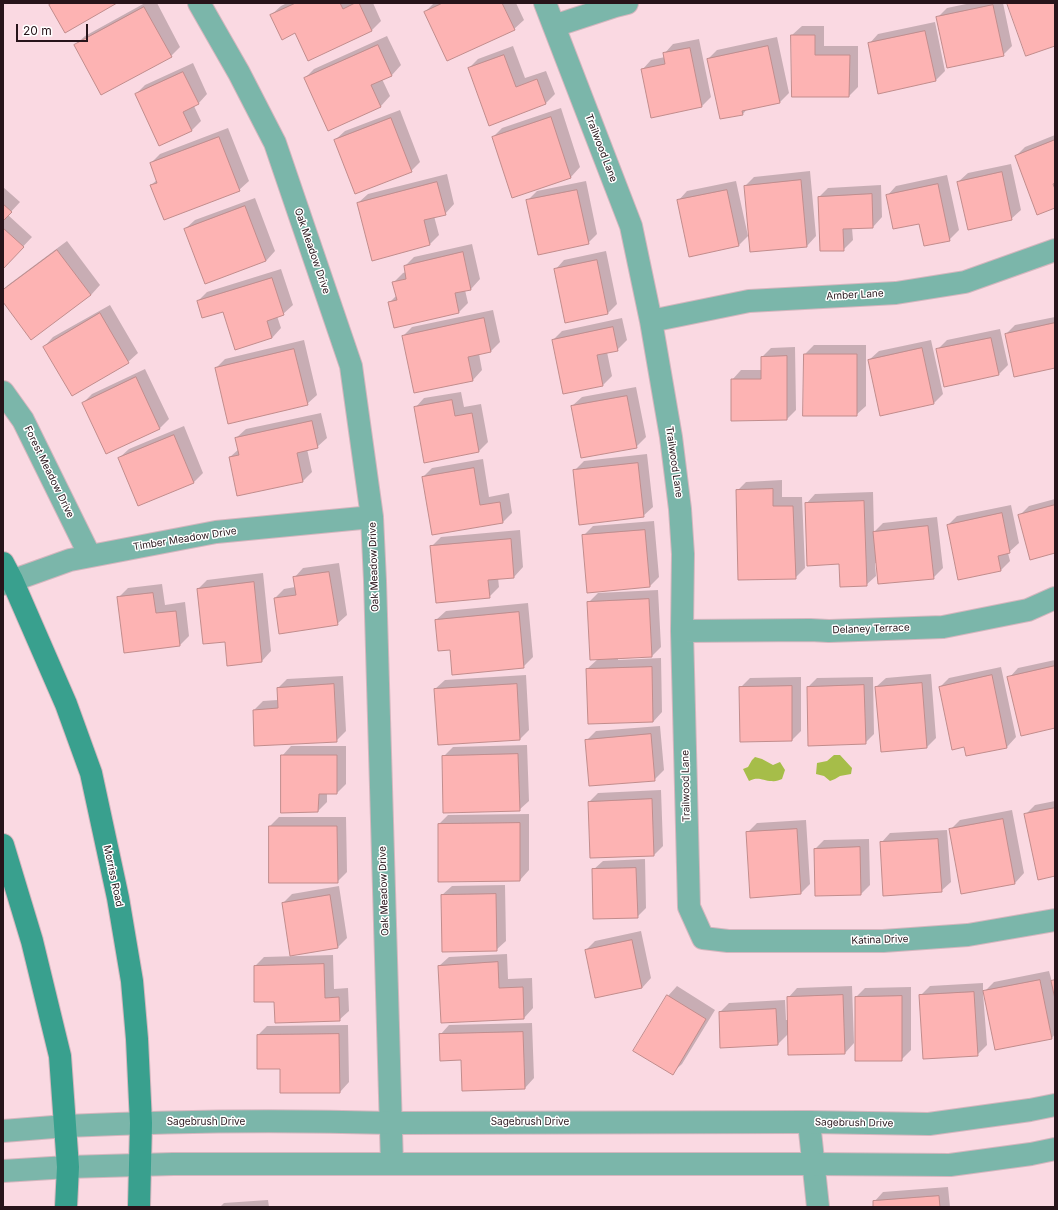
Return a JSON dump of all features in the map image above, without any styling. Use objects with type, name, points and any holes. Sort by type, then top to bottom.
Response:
[{"type":"main road","name":"Morriss Road","points":[[6,576],[66,704],[91,773],[118,898],[132,981],[137,1039],[141,1123],[139,1207]]},
{"type":"main road","points":[[3,844],[32,941],[60,1056],[68,1167],[66,1207]]},
{"type":"street","name":"Oak Meadow Drive","points":[[199,3],[239,73],[275,143],[351,366],[372,516],[392,1164]]},
{"type":"street","name":"Trailwood Lane","points":[[545,3],[631,226],[651,321],[671,437],[680,509],[683,554],[682,630],[689,907],[703,938]]},
{"type":"street","points":[[554,26],[627,3]]},
{"type":"street","name":"Amber Lane","points":[[651,321],[749,301],[896,293],[965,282],[1055,250]]},
{"type":"street","name":"Forest Meadow Drive","points":[[3,392],[23,420],[90,556]]},
{"type":"street","name":"Timber Meadow Drive","points":[[6,576],[70,560],[216,532],[372,516]]},
{"type":"street","name":"Delaney Terrace","points":[[682,630],[829,631],[943,627],[1028,610],[1055,598]]},
{"type":"street","name":"Katina Drive","points":[[703,938],[728,941],[883,940],[968,935],[1055,920]]},
{"type":"street","name":"Sagebrush Drive","points":[[3,1130],[141,1123],[329,1121],[391,1123],[809,1122],[929,1124],[1030,1110],[1055,1105]]},
{"type":"street","points":[[809,1122],[818,1207]]},
{"type":"street","points":[[3,1171],[140,1164],[950,1165],[1031,1154],[1055,1149]]},
{"type":"shaded area","points":[[834,755],[840,755],[852,768],[851,774],[840,776],[830,781],[824,776],[816,774],[817,763],[827,761]]},
{"type":"shaded area","points":[[755,757],[773,765],[780,762],[785,770],[782,779],[774,781],[758,779],[749,781],[743,769],[748,767]]},
{"type":"building","points":[[52,3],[117,3],[65,33],[49,5]]},
{"type":"building","points":[[296,3],[340,3],[343,9],[355,3],[359,3],[372,31],[308,61],[295,33],[282,40],[270,15]]},
{"type":"building","points":[[443,3],[502,3],[515,30],[447,61],[424,12]]},
{"type":"building","points":[[1007,3],[1055,3],[1055,46],[1026,56]]},
{"type":"building","points":[[993,5],[1004,56],[947,68],[936,17]]},
{"type":"building","points":[[144,7],[172,57],[101,95],[74,45]]},
{"type":"building","points":[[925,31],[936,81],[878,94],[868,43]]},
{"type":"building","points":[[791,35],[815,35],[815,55],[850,55],[849,97],[792,97]]},
{"type":"building","points":[[378,45],[392,76],[371,85],[381,107],[328,131],[304,78]]},
{"type":"building","points":[[768,46],[780,103],[742,111],[743,115],[720,119],[707,59]]},
{"type":"building","points":[[690,48],[702,107],[651,118],[641,69],[665,64],[663,53]]},
{"type":"building","points":[[504,55],[516,87],[537,79],[546,104],[489,126],[468,68]]},
{"type":"building","points":[[183,72],[199,104],[183,112],[192,131],[159,146],[135,94]]},
{"type":"building","points":[[551,117],[571,178],[512,198],[492,137]]},
{"type":"building","points":[[391,118],[412,172],[355,194],[334,140]]},
{"type":"building","points":[[219,137],[240,191],[164,220],[150,185],[157,183],[150,163]]},
{"type":"building","points":[[1055,140],[1055,183],[1053,184],[1055,189],[1055,208],[1037,215],[1015,156]]},
{"type":"building","points":[[1002,172],[1012,220],[968,230],[957,182]]},
{"type":"building","points":[[801,180],[807,247],[750,252],[744,186]]},
{"type":"building","points":[[437,182],[446,215],[424,220],[430,245],[372,261],[357,203]]},
{"type":"building","points":[[938,184],[950,241],[924,246],[919,224],[893,229],[886,195]]},
{"type":"building","points":[[577,190],[589,244],[538,255],[526,200]]},
{"type":"building","points":[[727,190],[739,246],[689,257],[677,200]]},
{"type":"building","points":[[872,194],[873,228],[843,229],[844,251],[820,251],[818,197]]},
{"type":"building","points":[[3,204],[12,212],[3,221]]},
{"type":"building","points":[[245,206],[266,261],[205,284],[184,229]]},
{"type":"building","points":[[3,228],[24,247],[3,269]]},
{"type":"building","points":[[57,250],[91,295],[31,340],[3,302],[3,290]]},
{"type":"building","points":[[463,252],[471,290],[455,293],[459,313],[394,328],[388,302],[397,300],[392,282],[406,279],[404,266]]},
{"type":"building","points":[[597,260],[608,314],[565,323],[554,269]]},
{"type":"building","points":[[272,278],[284,315],[267,321],[272,338],[235,350],[223,312],[202,318],[197,301]]},
{"type":"building","points":[[100,313],[129,363],[72,396],[43,347]]},
{"type":"building","points":[[484,318],[491,352],[468,357],[473,381],[414,393],[402,336]]},
{"type":"building","points":[[1055,323],[1055,368],[1014,377],[1005,334]]},
{"type":"building","points":[[613,327],[618,351],[597,355],[603,386],[563,394],[552,340]]},
{"type":"building","points":[[991,338],[999,375],[944,387],[936,349]]},
{"type":"building","points":[[922,348],[934,404],[880,416],[868,360]]},
{"type":"building","points":[[294,349],[308,405],[228,424],[215,368]]},
{"type":"building","points":[[804,354],[857,354],[857,416],[803,416]]},
{"type":"building","points":[[787,356],[787,420],[731,421],[731,379],[761,379],[761,357]]},
{"type":"building","points":[[136,377],[160,429],[106,454],[82,403]]},
{"type":"building","points":[[627,396],[637,448],[581,458],[571,406]]},
{"type":"building","points":[[452,400],[455,416],[472,413],[479,452],[424,463],[414,407]]},
{"type":"building","points":[[312,421],[318,448],[297,453],[303,482],[237,496],[229,457],[239,455],[235,438]]},
{"type":"building","points":[[174,435],[194,483],[138,506],[118,458]]},
{"type":"building","points":[[638,463],[644,517],[579,525],[573,470]]},
{"type":"building","points":[[474,468],[480,505],[500,502],[503,523],[432,535],[422,477]]},
{"type":"building","points":[[773,489],[773,506],[793,506],[796,579],[738,580],[736,490]]},
{"type":"building","points":[[864,501],[867,586],[840,587],[839,564],[807,566],[805,503]]},
{"type":"building","points":[[1055,505],[1055,553],[1030,560],[1018,515]]},
{"type":"building","points":[[1002,513],[1010,553],[998,556],[1001,571],[958,580],[947,525]]},
{"type":"building","points":[[928,526],[934,579],[878,584],[873,532]]},
{"type":"building","points":[[645,530],[650,587],[587,593],[582,535]]},
{"type":"building","points":[[511,539],[514,578],[488,580],[490,598],[436,603],[430,546]]},
{"type":"building","points":[[329,572],[338,625],[279,634],[274,598],[296,595],[293,577]]},
{"type":"building","points":[[254,582],[262,662],[227,666],[225,642],[203,644],[197,589]]},
{"type":"building","points":[[153,593],[156,613],[176,611],[180,646],[124,653],[117,597]]},
{"type":"building","points":[[649,599],[652,657],[590,660],[587,602]]},
{"type":"building","points":[[519,612],[524,668],[452,675],[450,650],[438,651],[435,620]]},
{"type":"building","points":[[1055,666],[1055,728],[1021,736],[1007,677]]},
{"type":"building","points":[[652,667],[653,722],[588,724],[586,669]]},
{"type":"building","points":[[992,675],[1007,748],[966,756],[964,747],[952,750],[939,687]]},
{"type":"building","points":[[922,683],[927,748],[881,752],[875,687]]},
{"type":"building","points":[[334,684],[337,742],[254,746],[253,710],[278,708],[277,688]]},
{"type":"building","points":[[517,684],[520,740],[438,745],[434,689]]},
{"type":"building","points":[[864,685],[866,744],[808,746],[807,687]]},
{"type":"building","points":[[792,686],[792,741],[740,742],[739,687]]},
{"type":"building","points":[[651,734],[655,781],[589,786],[585,740]]},
{"type":"building","points":[[518,754],[520,811],[443,813],[442,756]]},
{"type":"building","points":[[281,755],[337,755],[337,794],[319,794],[318,812],[281,813]]},
{"type":"building","points":[[652,799],[654,856],[590,858],[588,802]]},
{"type":"building","points":[[1055,808],[1055,876],[1038,880],[1024,814]]},
{"type":"building","points":[[1003,819],[1015,884],[961,894],[949,829]]},
{"type":"building","points":[[520,823],[520,881],[438,882],[438,824]]},
{"type":"building","points":[[269,826],[337,826],[338,883],[269,883]]},
{"type":"building","points":[[797,829],[801,894],[750,898],[746,832]]},
{"type":"building","points":[[938,839],[942,892],[883,896],[880,842]]},
{"type":"building","points":[[860,847],[861,895],[815,896],[814,849]]},
{"type":"building","points":[[636,868],[638,918],[593,919],[592,869]]},
{"type":"building","points":[[496,894],[497,951],[442,952],[441,895]]},
{"type":"building","points":[[330,895],[338,948],[290,956],[282,903]]},
{"type":"building","points":[[632,940],[642,988],[595,998],[585,950]]},
{"type":"building","points":[[498,962],[499,988],[523,987],[524,1019],[441,1023],[438,966]]},
{"type":"building","points":[[324,964],[325,998],[339,997],[340,1021],[275,1023],[274,1002],[254,1002],[254,966]]},
{"type":"building","points":[[1040,980],[1052,1039],[995,1050],[983,991]]},
{"type":"building","points":[[1055,980],[1055,999],[1051,981]]},
{"type":"building","points":[[974,992],[978,1056],[923,1059],[919,995]]},
{"type":"building","points":[[667,995],[706,1019],[673,1075],[633,1051]]},
{"type":"building","points":[[843,995],[845,1054],[788,1055],[787,997]]},
{"type":"building","points":[[902,996],[902,1061],[855,1061],[855,997]]},
{"type":"building","points":[[776,1009],[778,1045],[720,1048],[719,1012]]},
{"type":"building","points":[[523,1032],[525,1089],[462,1091],[461,1060],[440,1061],[439,1034]]},
{"type":"building","points":[[339,1034],[340,1093],[280,1093],[280,1069],[257,1069],[257,1035]]},
{"type":"building","points":[[939,1196],[940,1207],[873,1207],[873,1201]]}]
